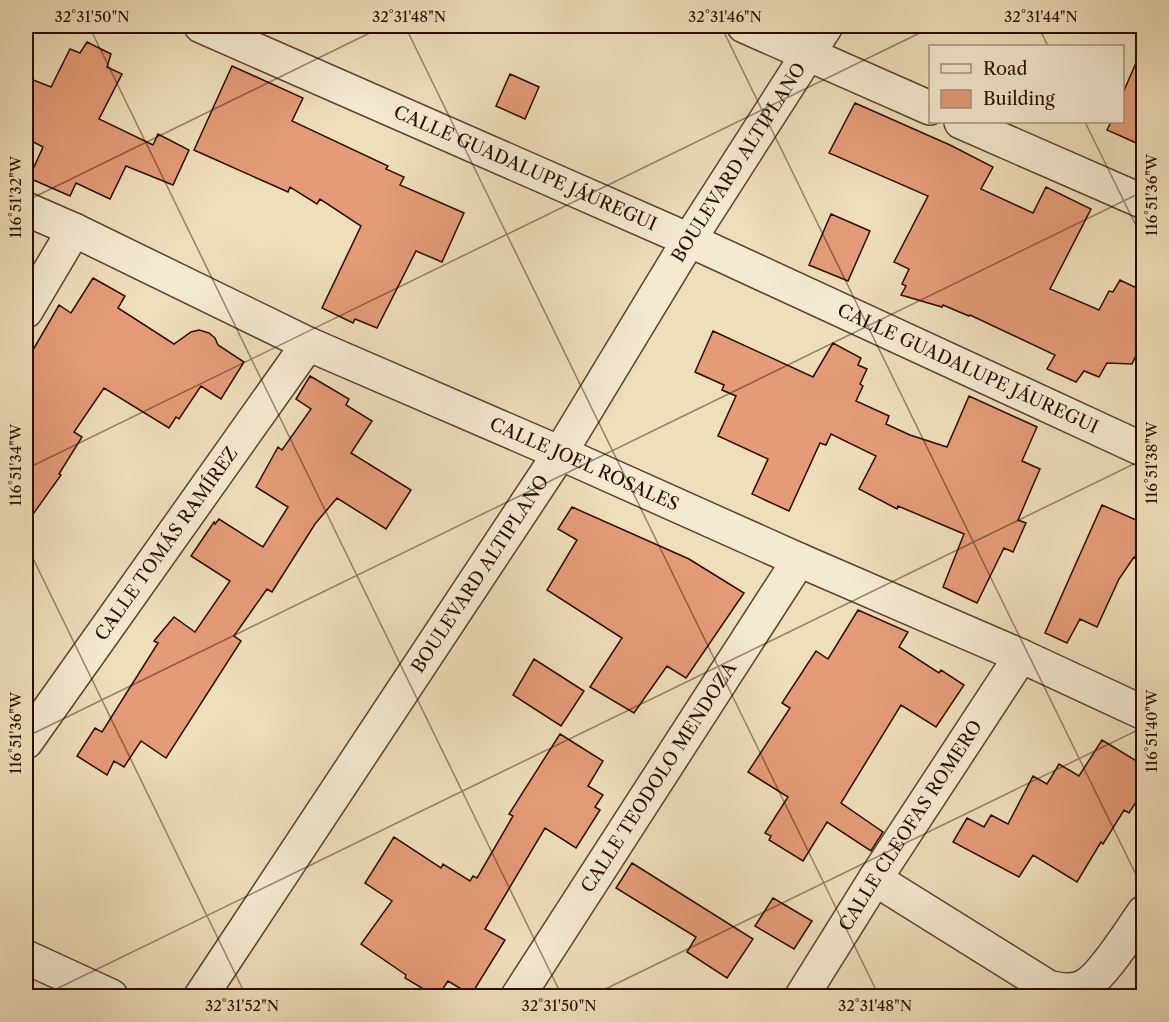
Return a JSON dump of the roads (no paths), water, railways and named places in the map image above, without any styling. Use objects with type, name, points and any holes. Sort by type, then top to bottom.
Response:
[{"type":"street","name":"CALLE GUADALUPE JÁUREGUI","points":[[201,26],[689,240],[1143,450]]},
{"type":"street","points":[[744,26],[929,108]]},
{"type":"street","name":"BOULEVARD ALTIPLANO","points":[[201,996],[560,453],[689,240],[826,26]]},
{"type":"street","points":[[963,123],[1143,202]]},
{"type":"street","name":"CALLE JOEL ROSALES","points":[[26,209],[308,344],[1021,656],[1143,713]]},
{"type":"street","points":[[26,311],[74,230]]},
{"type":"street","name":"CALLE TOMÁS RAMÍREZ","points":[[26,742],[308,344]]},
{"type":"street","name":"CALLE TEODOLO MENDOZA","points":[[518,996],[799,560]]},
{"type":"street","name":"CALLE CLEOFAS ROMERO","points":[[802,996],[875,879],[1021,656]]},
{"type":"street","points":[[875,879],[1048,987],[1065,991],[1082,988],[1098,976],[1143,912]]},
{"type":"street","points":[[26,957],[111,996]]}]
